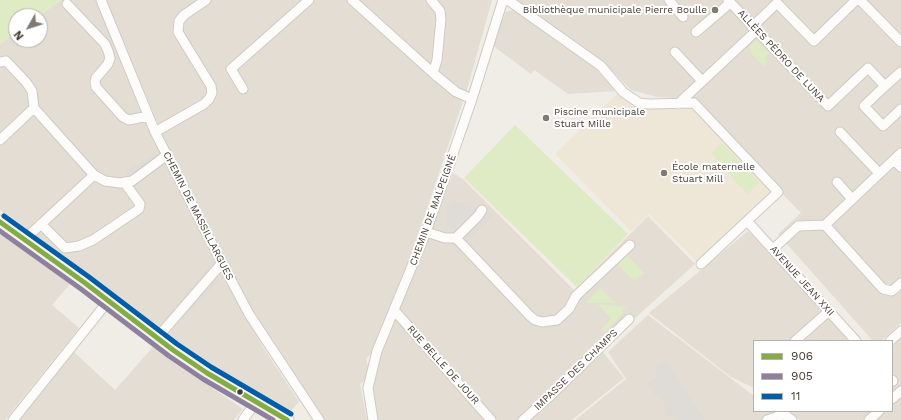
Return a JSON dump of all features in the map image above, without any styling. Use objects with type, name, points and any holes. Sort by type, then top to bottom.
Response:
[{"type":"main road","points":[[0,222],[109,300],[157,338],[207,373],[287,420]]},
{"type":"street","name":"CHEMIN DE MASSILLARGUES","points":[[101,0],[148,116],[222,263],[249,314],[319,420]]},
{"type":"street","points":[[156,132],[204,104],[212,93],[211,86],[178,32],[179,22],[184,15],[206,0]]},
{"type":"street","points":[[243,89],[231,69],[309,0]]},
{"type":"street","points":[[352,0],[432,73],[456,92],[472,99]]},
{"type":"street","points":[[431,0],[440,11],[441,19],[437,60],[432,73]]},
{"type":"street","name":"CHEMIN DE MALPEIGNÉ","points":[[373,420],[368,388],[377,351],[426,232],[472,99],[503,0]]},
{"type":"street","points":[[508,0],[601,66],[623,92],[638,103],[694,103],[778,192],[701,264]]},
{"type":"street","points":[[669,0],[683,17]]},
{"type":"street","points":[[678,104],[754,29],[777,3],[814,41],[856,0]]},
{"type":"street","points":[[860,0],[901,42]]},
{"type":"street","points":[[696,32],[729,1]]},
{"type":"street","name":"ALLÉES PÉDRO DE LUNA","points":[[729,1],[828,106],[868,68],[885,86]]},
{"type":"street","points":[[67,4],[105,44],[108,51],[110,58],[108,64],[96,78],[96,88],[123,117],[129,120],[148,116]]},
{"type":"street","points":[[675,52],[702,81]]},
{"type":"street","points":[[0,62],[6,61],[26,82],[32,92],[34,108],[94,175],[105,181],[120,183],[132,181],[167,155]]},
{"type":"street","points":[[901,72],[864,106],[883,126],[901,109]]},
{"type":"street","points":[[0,140],[34,108]]},
{"type":"street","points":[[840,132],[879,173]]},
{"type":"street","points":[[773,249],[798,226],[825,225],[901,153]]},
{"type":"street","points":[[894,160],[901,168]]},
{"type":"street","points":[[24,239],[94,175]]},
{"type":"street","points":[[41,224],[65,248],[79,246],[94,240],[139,209],[140,204],[124,182]]},
{"type":"street","points":[[837,182],[852,199]]},
{"type":"street","points":[[426,232],[445,238],[456,238],[482,210]]},
{"type":"street","name":"AVENUE JEAN XXII","points":[[747,221],[855,340]]},
{"type":"street","points":[[825,225],[883,290],[892,291],[901,283]]},
{"type":"street","points":[[456,238],[530,316],[535,320],[542,322],[557,320],[569,309],[576,296],[630,245]]},
{"type":"street","points":[[157,338],[222,263]]},
{"type":"street","points":[[13,420],[109,300]]},
{"type":"street","name":"RUE BELLE DE JOUR","points":[[394,310],[491,420]]},
{"type":"street","points":[[796,340],[829,311]]},
{"type":"street","name":"IMPASSE DES CHAMPS","points":[[523,420],[550,396],[629,319]]},
{"type":"street","points":[[891,340],[901,331]]},
{"type":"street","points":[[893,398],[901,391]]},
{"type":"street","points":[[243,420],[256,402]]},
{"type":"street","points":[[869,420],[878,412]]},
{"type":"street","points":[[767,420],[781,413],[792,420]]},
{"type":"shaded area","points":[[61,0],[97,0],[215,257],[263,347],[299,402],[287,415],[217,370],[0,210],[0,44],[8,38],[8,48],[48,48],[48,9]]},
{"type":"shaded area","points":[[106,0],[492,0],[468,86],[408,266],[374,347],[370,355],[366,358],[368,367],[364,381],[360,384],[367,420],[322,420],[269,339],[218,250],[171,156]]},
{"type":"shaded area","points":[[516,0],[901,0],[901,323],[882,340],[872,340],[778,234],[801,213],[751,162],[694,99],[657,97],[631,90],[605,64]]},
{"type":"shaded area","points":[[515,9],[595,68],[616,91],[568,94],[534,70],[531,74],[492,45],[506,12]]},
{"type":"shaded area","name":"École maternelle Stuart Mill","points":[[618,93],[642,108],[694,108],[773,192],[698,263],[649,214],[631,231],[555,154]]},
{"type":"shaded area","points":[[155,154],[158,159],[128,177],[126,171]]},
{"type":"shaded area","points":[[453,173],[463,179],[574,290],[648,216],[695,264],[603,347],[602,351],[624,378],[572,420],[375,420],[372,384],[380,350],[420,258]]},
{"type":"shaded area","points":[[454,201],[488,211],[494,216],[468,240],[454,228],[446,226],[448,205]]},
{"type":"shaded area","points":[[0,231],[70,284],[52,305],[79,328],[5,420],[0,420]]},
{"type":"shaded area","points":[[748,231],[850,340],[753,340],[753,388],[731,377],[649,313]]},
{"type":"shaded area","points":[[208,269],[219,280],[174,328],[163,320]]},
{"type":"shaded area","points":[[648,315],[753,395],[753,412],[775,412],[787,420],[575,420],[626,379],[608,352]]},
{"type":"shaded area","points":[[901,338],[901,420],[800,420],[790,412],[893,412],[893,346]]},
{"type":"shaded area","points":[[153,347],[243,409],[234,420],[19,420],[74,352],[115,390]]},
{"type":"shaded area","points":[[667,361],[705,420],[677,420],[676,416],[668,417],[662,399],[656,396],[647,383],[659,377],[654,368]]},
{"type":"green space","points":[[0,0],[61,0],[48,9],[48,8],[8,8],[8,38],[0,44]]},
{"type":"green space","points":[[754,41],[758,42],[769,53],[765,59],[767,62],[763,66],[750,52],[749,47]]},
{"type":"green space","points":[[515,125],[628,234],[577,287],[464,178]]},
{"type":"green space","points":[[722,143],[759,183],[747,194],[711,153]]},
{"type":"green space","points":[[627,255],[644,273],[634,281],[618,264]]},
{"type":"green space","points":[[600,288],[616,303],[586,303]]},
{"type":"green space","points":[[598,304],[626,307],[622,311],[624,313],[604,332],[601,329],[611,319]]},
{"type":"transit line","name":"11","points":[[4,216],[89,277],[177,344],[211,367],[291,414]]},
{"type":"transit line","name":"906","points":[[0,222],[85,283],[173,350],[207,373],[287,420]]},
{"type":"transit line","name":"905","points":[[0,231],[81,289],[169,356],[203,379],[273,420]]},
{"type":"place","name":"Bibliothèque municipale Pierre Boulle","points":[[715,10]]},
{"type":"place","name":"Piscine municipale Stuart Mille","points":[[546,118]]},
{"type":"place","name":"École maternelle Stuart Mill","points":[[664,173]]}]
